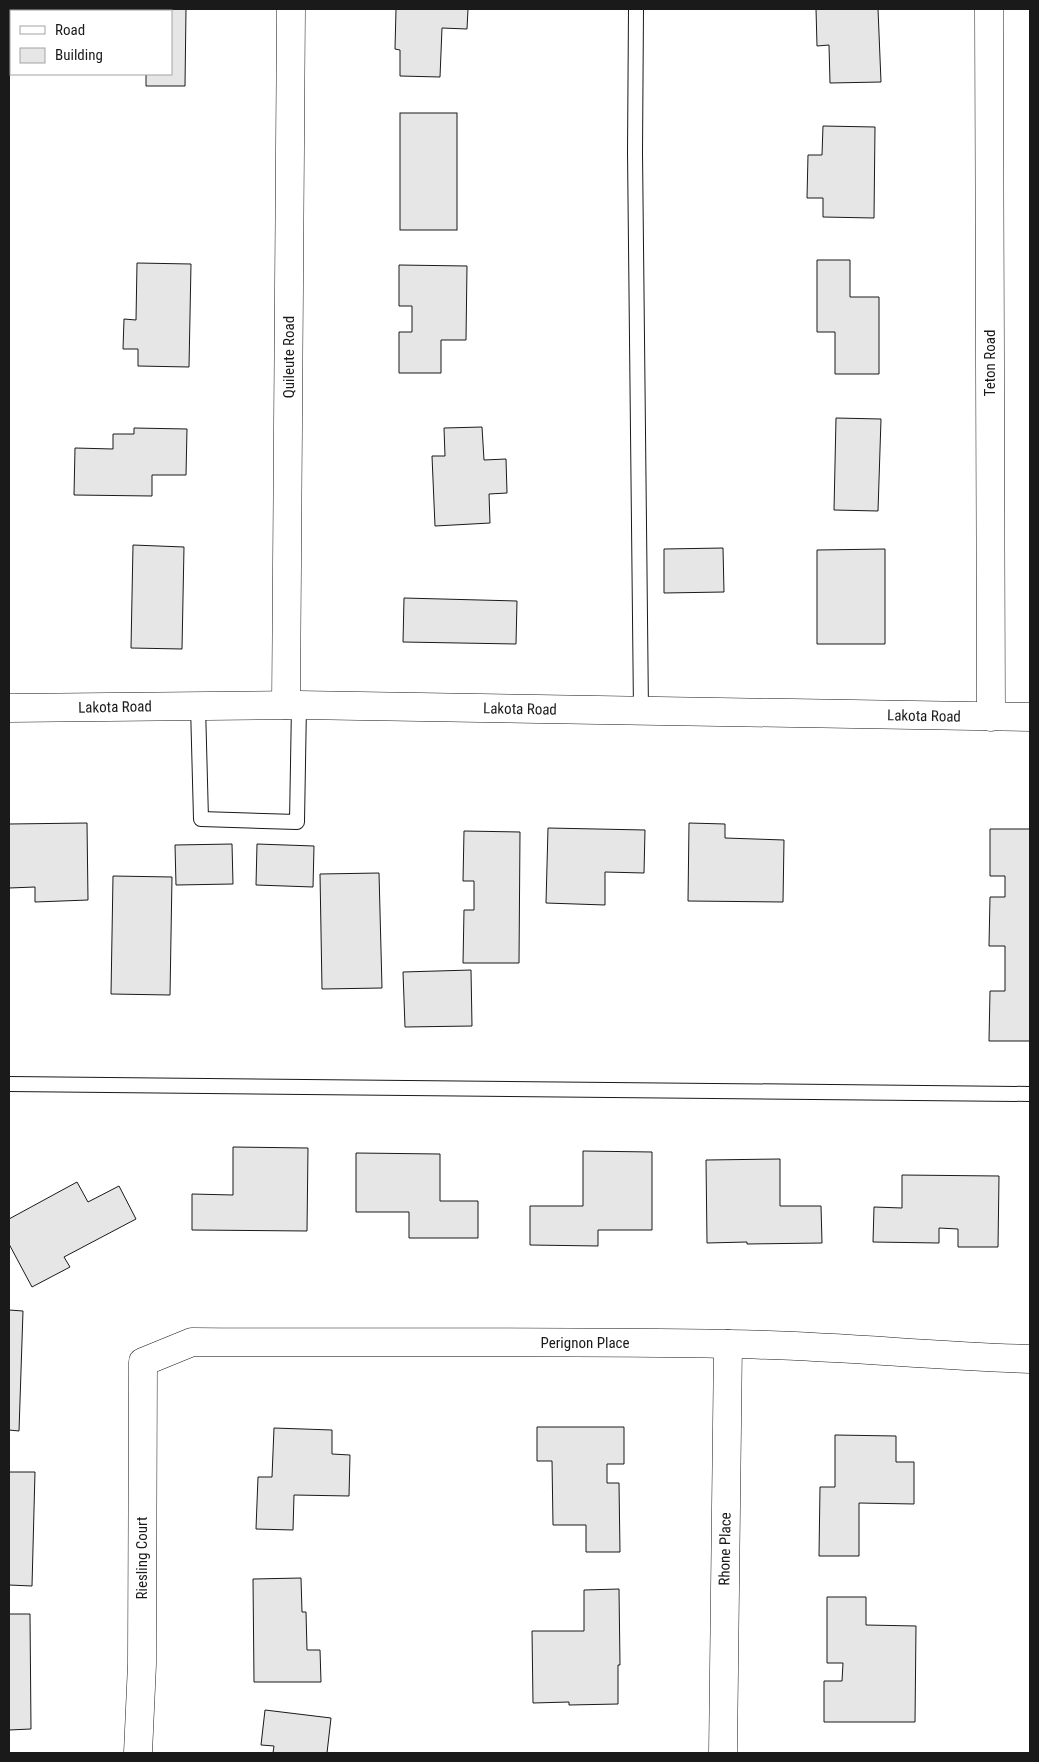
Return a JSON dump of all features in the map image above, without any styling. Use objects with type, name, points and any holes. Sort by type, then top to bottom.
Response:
[{"type":"street","name":"Quileute Road","points":[[291,9],[293,705]]},
{"type":"street","name":"Teton Road","points":[[989,9],[991,718]]},
{"type":"street","name":"Lakota Road","points":[[9,708],[293,705],[991,718],[1030,717]]},
{"type":"street","name":"Perignon Place","points":[[143,1362],[192,1342],[728,1344],[834,1347],[957,1357],[1030,1360]]},
{"type":"street","name":"Rhone Place","points":[[723,1753],[728,1344]]},
{"type":"street","name":"Riesling Court","points":[[138,1753],[142,1664],[143,1362]]},
{"type":"lane","points":[[636,9],[635,152],[641,711]]},
{"type":"lane","points":[[198,706],[201,819],[296,822],[293,705]]},
{"type":"lane","points":[[9,1084],[1030,1094]]},
{"type":"building","points":[[186,9],[185,86],[146,86],[146,75],[172,75],[172,10],[147,10]]},
{"type":"building","points":[[396,9],[468,9],[467,29],[442,28],[440,77],[400,76],[400,50],[395,49]]},
{"type":"building","points":[[816,9],[878,9],[881,82],[830,83],[829,45],[817,46]]},
{"type":"building","points":[[400,113],[457,113],[457,230],[400,230]]},
{"type":"building","points":[[823,126],[875,127],[874,218],[823,217],[823,198],[807,198],[808,155],[822,155]]},
{"type":"building","points":[[817,260],[850,260],[850,297],[879,297],[879,374],[835,374],[835,332],[817,332]]},
{"type":"building","points":[[137,263],[191,264],[189,367],[138,366],[138,349],[123,349],[124,319],[136,320]]},
{"type":"building","points":[[399,265],[467,266],[466,340],[441,340],[441,373],[399,373],[399,332],[412,332],[412,306],[399,306]]},
{"type":"building","points":[[836,418],[881,419],[878,511],[834,510]]},
{"type":"building","points":[[482,427],[484,460],[506,459],[507,493],[489,494],[490,523],[435,526],[432,456],[445,456],[444,428]]},
{"type":"building","points":[[134,428],[187,429],[186,475],[152,475],[152,496],[74,495],[75,448],[113,449],[113,434],[134,434]]},
{"type":"building","points":[[133,545],[184,547],[182,649],[131,648]]},
{"type":"building","points":[[723,548],[724,592],[664,593],[664,549]]},
{"type":"building","points":[[885,549],[885,644],[817,644],[817,550]]},
{"type":"building","points":[[404,598],[517,601],[516,644],[403,642]]},
{"type":"building","points":[[87,823],[88,900],[35,902],[35,887],[9,888],[9,824]]},
{"type":"building","points":[[689,823],[725,824],[725,838],[784,840],[783,902],[688,901]]},
{"type":"building","points":[[548,828],[645,830],[644,873],[605,872],[605,905],[546,903]]},
{"type":"building","points":[[990,829],[1030,829],[1030,1041],[989,1041],[990,991],[1005,991],[1005,946],[989,946],[990,897],[1005,897],[1005,876],[990,876]]},
{"type":"building","points":[[464,831],[520,832],[519,963],[463,963],[464,910],[474,910],[474,881],[463,881]]},
{"type":"building","points":[[232,844],[233,884],[176,885],[175,845]]},
{"type":"building","points":[[257,844],[314,846],[313,887],[256,885]]},
{"type":"building","points":[[379,873],[382,988],[322,989],[320,874]]},
{"type":"building","points":[[113,876],[172,877],[170,995],[111,994]]},
{"type":"building","points":[[471,970],[472,1026],[405,1027],[403,972]]},
{"type":"building","points":[[233,1147],[308,1148],[307,1231],[192,1230],[192,1194],[233,1195]]},
{"type":"building","points":[[583,1151],[652,1152],[652,1230],[598,1230],[598,1246],[530,1245],[530,1206],[583,1206]]},
{"type":"building","points":[[356,1153],[440,1154],[440,1201],[478,1201],[478,1238],[409,1238],[409,1212],[356,1212]]},
{"type":"building","points":[[780,1159],[780,1206],[821,1206],[822,1243],[707,1243],[706,1160]]},
{"type":"building","points":[[902,1175],[999,1176],[998,1247],[958,1247],[958,1229],[939,1228],[939,1243],[873,1242],[874,1207],[902,1208]]},
{"type":"building","points":[[77,1182],[88,1202],[119,1186],[136,1219],[64,1257],[70,1267],[32,1287],[9,1244],[9,1219]]},
{"type":"building","points":[[9,1310],[23,1311],[19,1431],[9,1430]]},
{"type":"building","points":[[537,1427],[624,1427],[624,1464],[607,1464],[607,1483],[619,1483],[620,1552],[586,1552],[586,1525],[553,1525],[552,1461],[537,1461]]},
{"type":"building","points":[[274,1428],[332,1430],[332,1454],[350,1455],[349,1496],[294,1495],[293,1530],[256,1529],[258,1477],[272,1477]]},
{"type":"building","points":[[835,1435],[896,1436],[896,1462],[914,1462],[914,1504],[859,1503],[859,1556],[819,1556],[820,1487],[835,1487]]},
{"type":"building","points":[[9,1472],[35,1472],[32,1586],[9,1585]]},
{"type":"building","points":[[301,1578],[302,1612],[306,1612],[307,1650],[320,1650],[321,1682],[254,1682],[253,1579]]},
{"type":"building","points":[[619,1589],[620,1665],[618,1665],[618,1704],[569,1705],[569,1702],[533,1703],[532,1631],[584,1631],[584,1590]]},
{"type":"building","points":[[827,1597],[866,1597],[866,1625],[916,1626],[915,1722],[824,1722],[824,1681],[842,1681],[843,1663],[827,1663]]},
{"type":"building","points":[[9,1614],[30,1614],[31,1729],[9,1730]]},
{"type":"building","points":[[265,1710],[331,1718],[327,1753],[273,1753],[274,1746],[261,1745]]}]
